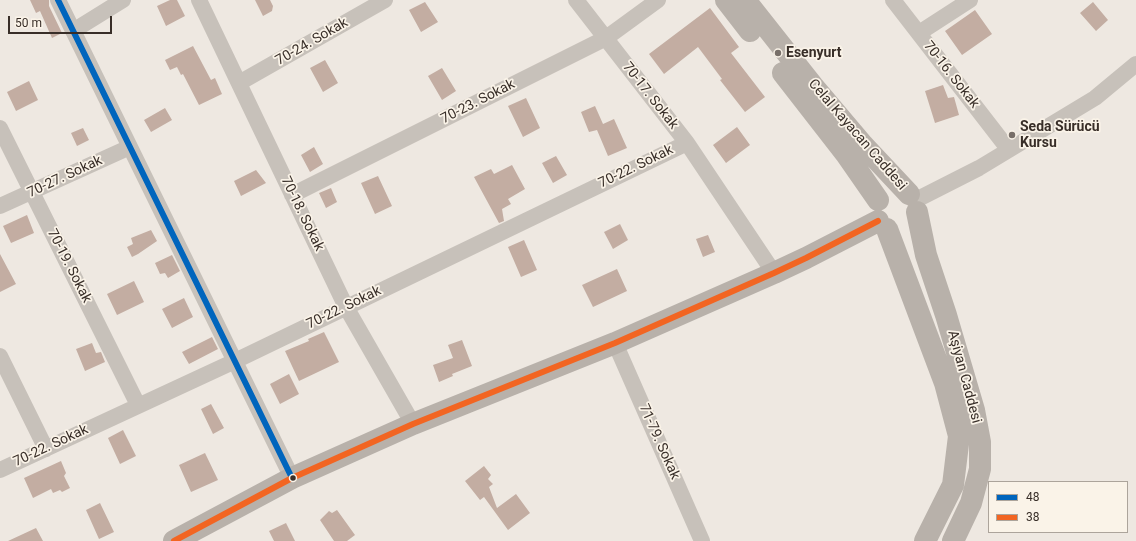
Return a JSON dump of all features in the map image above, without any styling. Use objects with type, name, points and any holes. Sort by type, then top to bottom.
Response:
[{"type":"street","points":[[58,0],[292,478]]},
{"type":"street","points":[[73,31],[123,0]]},
{"type":"street","name":"70-18. Sokak","points":[[199,0],[346,307],[413,424]]},
{"type":"street","name":"70-24. Sokak","points":[[239,83],[385,0]]},
{"type":"street","name":"70-17. Sokak","points":[[576,0],[687,143],[774,273]]},
{"type":"street","name":"70-23. Sokak","points":[[292,194],[606,38],[658,0]]},
{"type":"street","name":"Celal Kayacan Caddesi","points":[[726,0],[846,154],[881,217]]},
{"type":"street","name":"Celal Kayacan Caddesi","points":[[745,0],[813,86],[913,202]]},
{"type":"street","name":"70-16. Sokak","points":[[894,0],[1009,150]]},
{"type":"street","points":[[919,33],[970,0]]},
{"type":"street","points":[[913,202],[979,168],[1095,98],[1136,64]]},
{"type":"street","name":"70-19. Sokak","points":[[0,128],[138,405]]},
{"type":"street","name":"70-22. Sokak","points":[[0,470],[235,361],[687,143]]},
{"type":"street","name":"70-27. Sokak","points":[[0,206],[130,147]]},
{"type":"street","points":[[894,189],[905,191],[913,202],[912,224],[907,228],[894,231],[881,217],[885,193],[894,189]]},
{"type":"street","name":"Aşiyan Caddesi","points":[[913,202],[926,255],[946,315],[974,410],[980,442],[980,469],[973,496],[953,541]]},
{"type":"street","points":[[174,541],[292,478],[413,424],[615,343],[774,273],[806,258],[881,217]]},
{"type":"street","name":"Aşiyan Caddesi","points":[[881,217],[945,383],[959,436],[953,485],[925,541]]},
{"type":"street","name":"71-79. Sokak","points":[[615,343],[702,541]]},
{"type":"street","points":[[0,356],[46,449]]},
{"type":"building","points":[[30,0],[49,0],[49,6],[62,33],[52,38],[40,11],[36,13]]},
{"type":"building","points":[[170,0],[177,0],[185,16],[166,26],[157,6]]},
{"type":"building","points":[[255,0],[270,0],[273,6],[272,11],[263,16]]},
{"type":"building","points":[[425,2],[438,22],[421,32],[409,10]]},
{"type":"building","points":[[1093,2],[1108,20],[1096,31],[1080,13]]},
{"type":"building","points":[[710,8],[739,47],[731,53],[765,97],[745,112],[720,80],[722,79],[698,47],[664,74],[649,54]]},
{"type":"building","points":[[975,10],[992,34],[962,55],[945,31]]},
{"type":"building","points":[[193,46],[211,80],[215,78],[222,94],[199,105],[183,74],[181,75],[177,67],[170,70],[165,60]]},
{"type":"building","points":[[325,60],[338,83],[323,92],[310,68]]},
{"type":"building","points":[[442,68],[456,91],[442,100],[428,76]]},
{"type":"building","points":[[29,81],[38,100],[16,111],[7,92]]},
{"type":"building","points":[[943,85],[948,98],[954,97],[959,115],[935,123],[925,91]]},
{"type":"building","points":[[526,98],[540,128],[523,137],[508,106]]},
{"type":"building","points":[[595,106],[603,124],[614,119],[627,148],[608,156],[597,130],[589,132],[581,112]]},
{"type":"building","points":[[165,108],[172,120],[151,132],[144,120]]},
{"type":"building","points":[[737,127],[750,145],[726,163],[713,145]]},
{"type":"building","points":[[83,128],[89,140],[77,146],[71,133]]},
{"type":"building","points":[[314,147],[323,164],[310,172],[301,155]]},
{"type":"building","points":[[556,156],[567,175],[553,183],[542,163]]},
{"type":"building","points":[[512,165],[525,189],[508,199],[511,204],[502,209],[504,221],[499,223],[474,177],[491,169],[494,174]]},
{"type":"building","points":[[256,170],[266,183],[241,196],[234,181]]},
{"type":"building","points":[[378,176],[392,206],[375,214],[361,183]]},
{"type":"building","points":[[331,188],[337,202],[326,208],[319,193]]},
{"type":"building","points":[[27,215],[34,233],[11,243],[3,226]]},
{"type":"building","points":[[620,224],[628,240],[613,249],[604,232]]},
{"type":"building","points":[[151,230],[157,241],[132,257],[127,247],[133,244],[131,238]]},
{"type":"building","points":[[708,235],[715,252],[703,257],[696,239]]},
{"type":"building","points":[[524,240],[537,270],[521,277],[508,247]]},
{"type":"building","points":[[0,254],[16,284],[0,292]]},
{"type":"building","points":[[172,255],[180,271],[168,278],[165,273],[160,274],[155,263]]},
{"type":"building","points":[[617,269],[627,291],[593,307],[582,285]]},
{"type":"building","points":[[134,281],[144,302],[117,315],[107,294]]},
{"type":"building","points":[[184,298],[193,317],[172,328],[162,309]]},
{"type":"building","points":[[324,332],[339,362],[299,381],[285,351],[309,341],[308,339]]},
{"type":"building","points":[[212,337],[218,349],[189,364],[182,352]]},
{"type":"building","points":[[462,340],[472,366],[452,374],[453,376],[439,382],[433,365],[453,358],[448,345]]},
{"type":"building","points":[[92,343],[96,353],[101,352],[105,362],[85,371],[76,349]]},
{"type":"building","points":[[289,374],[299,394],[280,404],[270,384]]},
{"type":"building","points":[[211,404],[224,428],[213,434],[201,409]]},
{"type":"building","points":[[123,430],[136,456],[120,464],[108,438]]},
{"type":"building","points":[[205,453],[218,480],[191,492],[179,465]]},
{"type":"building","points":[[61,461],[66,473],[64,476],[70,488],[62,492],[60,490],[53,493],[51,489],[33,498],[24,478]]},
{"type":"building","points":[[484,466],[491,475],[488,479],[493,484],[489,487],[497,508],[516,494],[530,513],[508,530],[484,497],[480,500],[465,481]]},
{"type":"building","points":[[100,503],[114,532],[99,539],[86,510]]},
{"type":"building","points":[[337,510],[355,535],[347,541],[334,541],[320,520],[329,511],[332,513]]},
{"type":"building","points":[[286,523],[295,541],[274,541],[269,531]]},
{"type":"building","points":[[36,528],[43,541],[8,541]]},
{"type":"transit line","name":"48","points":[[58,0],[292,478]]},
{"type":"transit line","name":"38","points":[[174,541],[292,478],[413,424],[615,343],[774,273],[878,221]]},
{"type":"place","name":"Esenyurt","points":[[778,53]]},
{"type":"place","name":"Seda Sürücü Kursu","points":[[1012,135]]}]
